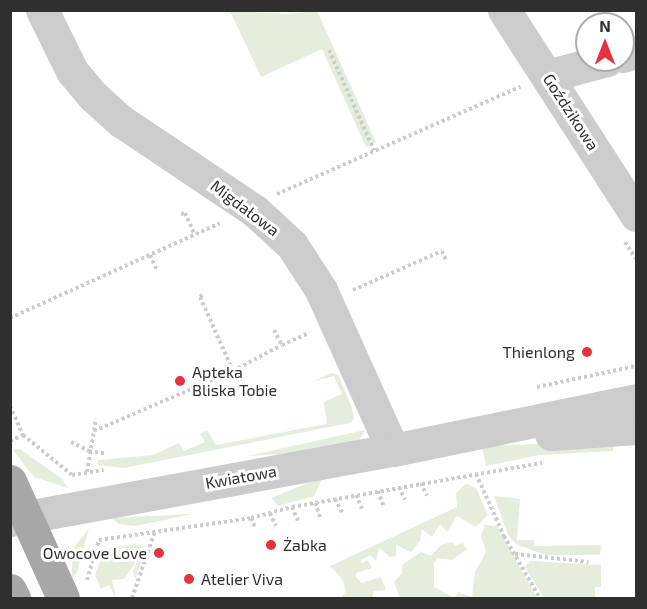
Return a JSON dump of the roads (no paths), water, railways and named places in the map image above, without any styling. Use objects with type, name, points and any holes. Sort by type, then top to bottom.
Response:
[{"type":"main road","points":[[10,481],[18,518],[63,598]]},
{"type":"main road","points":[[10,590],[14,598]]},
{"type":"street","name":"Migdałowa","points":[[42,10],[72,71],[93,96],[121,121],[255,211],[292,245],[321,290],[393,450]]},
{"type":"street","name":"Goździkowa","points":[[504,10],[636,215]]},
{"type":"street","points":[[548,76],[575,69]]},
{"type":"street","name":"Kwiatowa","points":[[18,518],[393,450],[636,400]]},
{"type":"street","name":"Kwiatowa","points":[[457,437],[636,428]]},
{"type":"place","name":"Thienlong","points":[[587,352]]},
{"type":"place","name":"Apteka Bliska Tobie","points":[[180,381]]},
{"type":"place","name":"Żabka","points":[[271,545]]},
{"type":"place","name":"Owocove Love","points":[[159,553]]},
{"type":"place","name":"Atelier Viva","points":[[189,579]]}]
